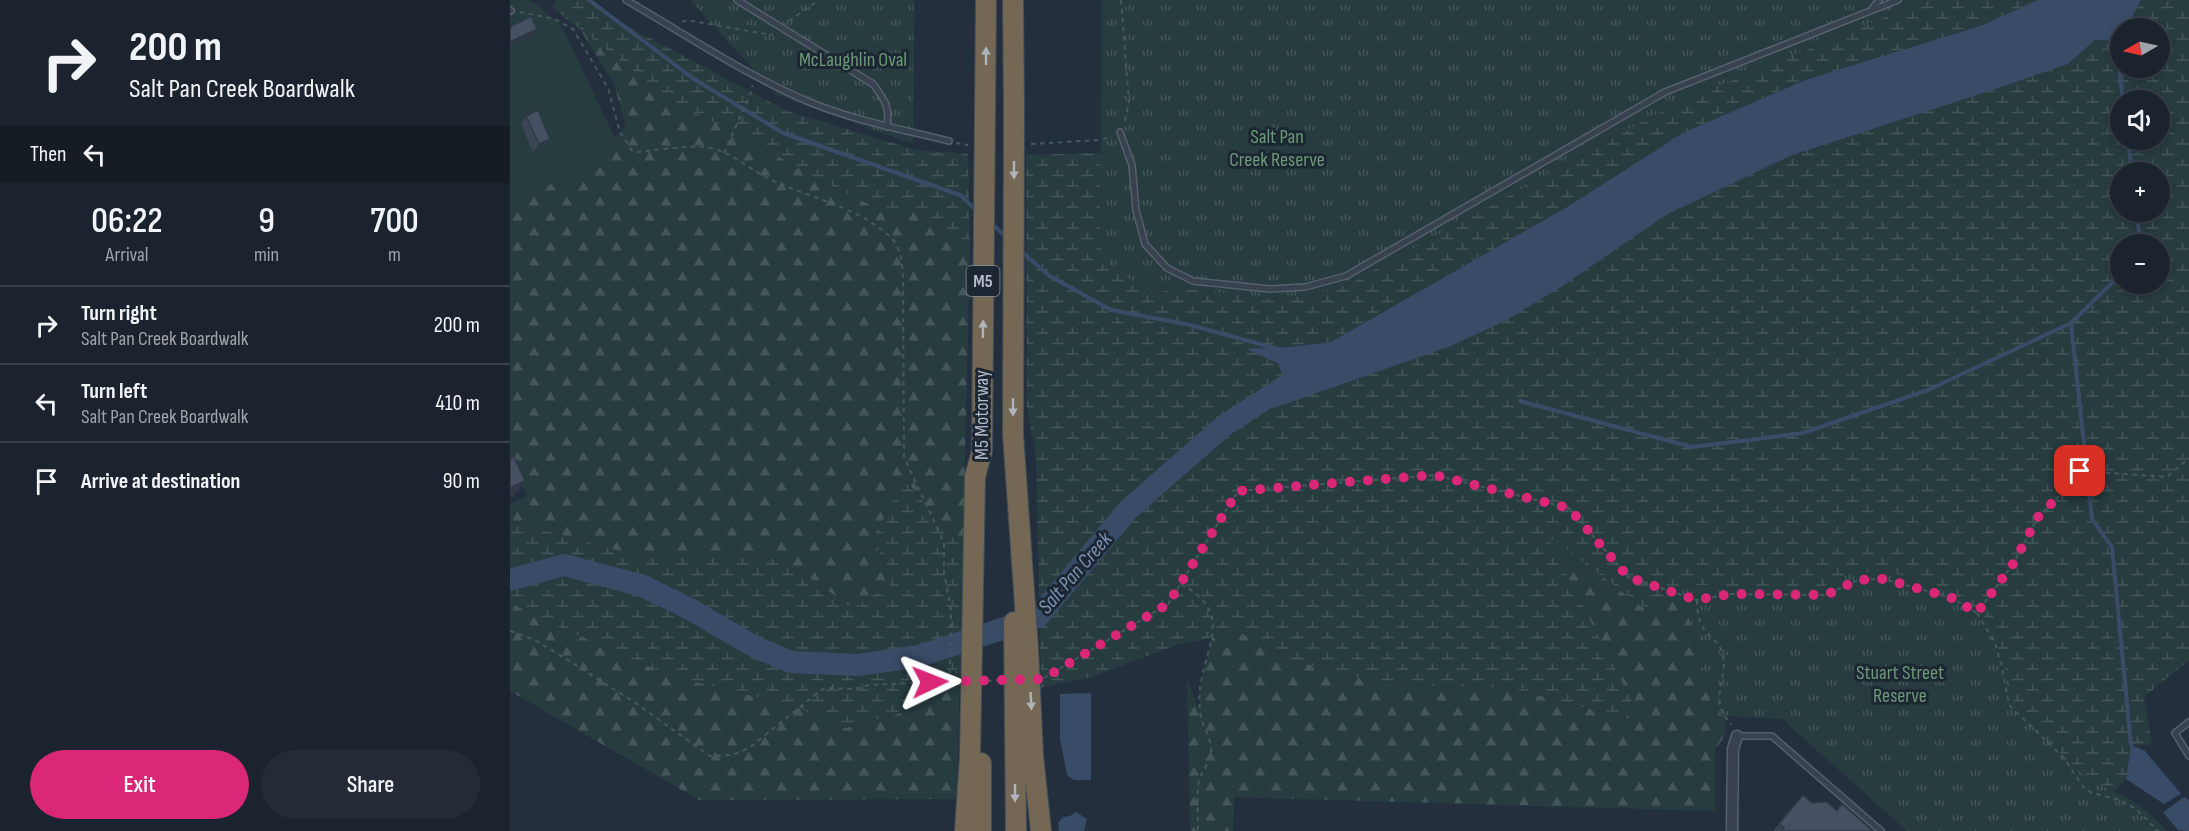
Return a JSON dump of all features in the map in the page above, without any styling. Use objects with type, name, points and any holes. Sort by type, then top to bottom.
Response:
[{"type":"highway","name":"M5 Motorway","points":[[981,831],[976,756],[982,451],[986,0]]},
{"type":"highway","name":"M5 Motorway","points":[[1013,0],[1012,434],[1027,636],[1024,755]]},
{"type":"highway","points":[[1016,831],[1024,755]]},
{"type":"highway","points":[[1024,755],[1041,831]]},
{"type":"highway","name":"M5","points":[[965,831],[976,756]]},
{"type":"street","points":[[1732,831],[1733,749],[1737,736]]},
{"type":"lane","points":[[626,0],[762,80],[808,101],[887,127],[949,141]]},
{"type":"lane","points":[[737,0],[873,84],[887,104],[889,113],[887,127]]},
{"type":"lane","points":[[1871,11],[1879,0]]},
{"type":"lane","points":[[1120,132],[1132,165],[1136,210],[1145,244],[1167,268],[1193,281],[1270,289],[1305,287],[1346,276],[1665,92],[1898,0]]},
{"type":"lane","points":[[2189,722],[2175,733],[2189,756]]},
{"type":"lane","points":[[1737,736],[1772,736],[1881,831]]},
{"type":"path","points":[[669,25],[687,20],[771,35],[800,11],[819,0]]},
{"type":"path","points":[[1027,144],[1099,140],[1120,132],[1127,120],[1129,102],[1121,0]]},
{"type":"path","points":[[511,10],[554,19],[573,29],[608,88],[620,132],[633,152],[707,147],[743,162],[764,176],[871,222],[890,236],[896,244],[901,256],[903,277],[904,457],[944,543],[944,572],[951,610],[950,672],[959,671],[960,674],[958,677],[951,677],[951,682]]},
{"type":"path","points":[[724,153],[753,88]]},
{"type":"path","points":[[949,141],[968,146]]},
{"type":"path","points":[[1977,613],[2013,564],[2038,517],[2080,471],[2167,477],[2189,458]]},
{"type":"path","points":[[1043,679],[1168,604],[1238,491],[1434,475],[1569,508],[1628,577],[1696,600],[1731,594],[1826,595],[1858,580],[1884,579],[1952,598],[1977,613],[1995,643],[2009,705],[2064,758],[2083,787],[2092,793],[2120,800],[2136,809],[2158,831]]},
{"type":"path","points":[[1181,584],[1195,591],[1204,600],[1212,616],[1212,641],[1200,688],[1201,717],[1211,747],[1209,763],[1198,782],[1198,831]]},
{"type":"path","points":[[1696,600],[1701,626],[1721,650],[1724,669],[1720,688],[1720,706],[1723,715],[1730,722],[1737,736]]},
{"type":"path","points":[[510,631],[535,640],[572,662],[634,702],[710,756],[732,755],[749,748],[821,690],[827,688],[847,689],[869,685],[962,681]]},
{"type":"path","points":[[985,681],[1008,680]]},
{"type":"green space","points":[[510,0],[528,0],[561,25],[615,138],[611,156],[510,204]]},
{"type":"green space","points":[[556,0],[589,0],[612,18],[787,111],[916,150],[968,154],[970,246],[928,216],[913,209],[887,208],[866,203],[803,171],[747,138],[676,104],[553,8]]},
{"type":"green space","name":"McLaughlin Oval","points":[[690,0],[914,0],[913,144],[777,95]]},
{"type":"green space","name":"Salt Pan Creek Reserve","points":[[1102,0],[1926,0],[1675,104],[1347,285],[1309,296],[1267,298],[1179,288],[1153,293],[1113,270],[1100,247]]},
{"type":"green space","points":[[1926,0],[2037,0],[1983,25],[1805,80],[1683,133],[1567,207],[1331,342],[1248,350],[1278,363],[1287,388],[1273,408],[1564,285],[1666,215],[1790,156],[2068,64],[2095,40],[2110,41],[2110,78],[2170,78],[2170,18],[2132,18],[2141,0],[2189,0],[2189,660],[2144,697],[2152,744],[2131,745],[2126,779],[2114,791],[2085,776],[1852,571],[1821,588],[1681,585],[1651,613],[1546,534],[1643,723],[1511,688],[1386,685],[1292,660],[1239,632],[1177,645],[1091,677],[1041,688],[1036,457],[1027,408],[1026,155],[1101,153],[1100,247],[1152,293],[1179,288],[1267,298],[1309,296],[1347,285],[1675,104]]},
{"type":"green space","points":[[580,29],[676,104],[747,138],[804,171],[887,208],[913,209],[928,216],[970,246],[963,545],[905,480],[872,540],[891,572],[889,586],[852,608],[783,559],[631,554],[517,523],[510,526],[510,504],[527,496],[510,461],[510,204],[611,156],[615,138],[626,126],[614,84]]},
{"type":"green space","points":[[904,480],[963,545],[960,666],[919,708],[846,728],[794,706],[671,676],[510,603],[510,526],[517,523],[631,554],[783,559],[852,608],[889,586],[891,572],[872,540]]},
{"type":"green space","points":[[1545,533],[1650,613],[1680,585],[1715,713],[1726,716],[1726,734],[1715,750],[1715,811],[1234,797],[1233,831],[1190,831],[1187,679],[1200,714],[1200,688],[1212,638],[1239,632],[1292,660],[1386,685],[1511,688],[1642,723]]},
{"type":"green space","name":"Stuart Street Reserve","points":[[1852,571],[1894,573],[1939,586],[1983,613],[2000,653],[2017,712],[2085,776],[2139,805],[2168,831],[1907,831],[1782,719],[1726,716],[1715,713],[1680,585],[1821,588]]},
{"type":"green space","points":[[510,601],[671,676],[794,706],[846,728],[919,708],[960,666],[957,799],[699,800],[510,691]]},
{"type":"water","points":[[2037,0],[2141,0],[2132,18],[2110,18],[2110,41],[2095,40],[2068,64],[1790,156],[1666,215],[1564,285],[1507,320],[1451,346],[1271,409],[1287,388],[1278,363],[1246,349],[1331,342],[1567,207],[1683,133],[1805,80],[1983,25]]},
{"type":"water","points":[[1091,693],[1091,780],[1074,780],[1067,775],[1060,739],[1060,694]]},
{"type":"water","points":[[2131,745],[2145,751],[2181,794],[2164,804],[2126,779]]},
{"type":"water","points":[[2184,797],[2189,800],[2189,831],[2178,830],[2163,812]]},
{"type":"water","points":[[1076,812],[1087,819],[1084,831],[1059,831],[1058,823],[1063,817]]},
{"type":"building","points":[[531,16],[537,29],[510,42],[510,27]]},
{"type":"building","points":[[538,110],[550,139],[539,144],[526,116]]},
{"type":"building","points":[[510,455],[511,458],[514,457],[525,481],[510,488]]},
{"type":"building","points":[[1803,795],[1812,803],[1827,802],[1837,811],[1842,804],[1873,831],[1782,831],[1784,828],[1779,824]]},
{"type":"waterway","points":[[589,0],[694,79],[783,133],[960,195],[977,211]]},
{"type":"waterway","points":[[2120,78],[2122,90]]},
{"type":"waterway","points":[[2129,150],[2131,162]]},
{"type":"waterway","points":[[2138,222],[2139,234]]},
{"type":"waterway","points":[[992,224],[1006,237]]},
{"type":"waterway","points":[[1020,250],[1048,275],[1111,310],[1190,325],[1278,349]]},
{"type":"waterway","points":[[1520,401],[1692,447],[1803,433],[1928,390],[2071,323],[2110,285]]},
{"type":"waterway","points":[[2071,323],[2092,519],[2112,547],[2131,745]]},
{"type":"waterway","name":"Salt Pan Creek","points":[[510,580],[564,565],[643,586],[690,609],[755,647],[791,662],[858,665],[919,656],[1038,617],[1128,510],[1225,425],[1312,369]]},
{"type":"route","points":[[930,682],[1043,679],[1168,604],[1238,491],[1434,475],[1569,508],[1628,577],[1696,600],[1731,594],[1826,595],[1858,580],[1884,579],[1952,598],[1977,613],[2013,564],[2038,517],[2080,471]]}]
